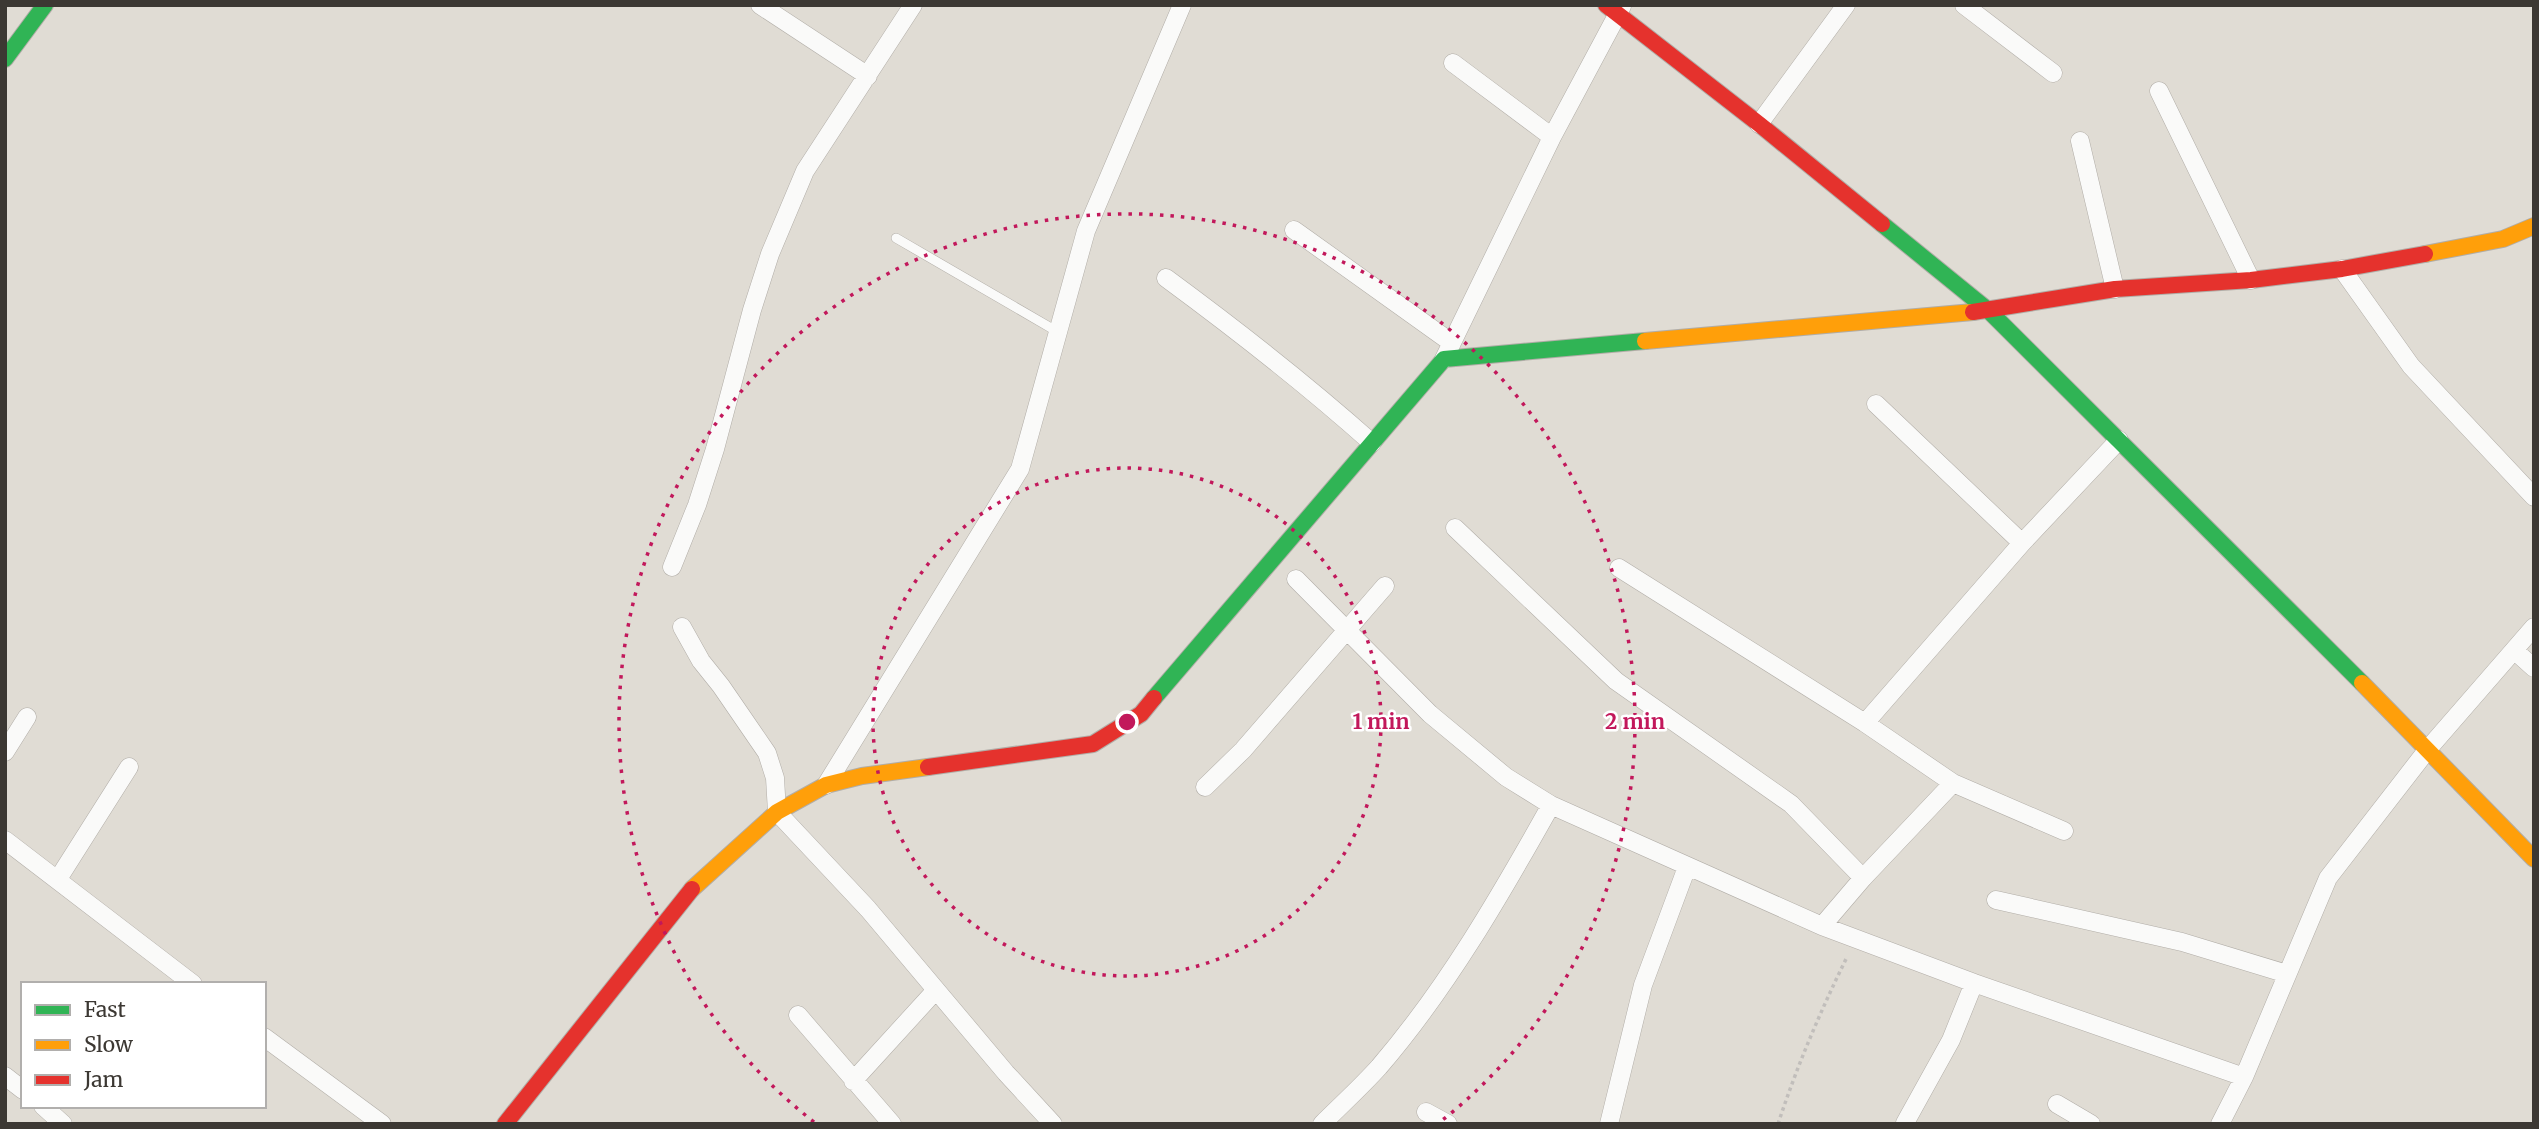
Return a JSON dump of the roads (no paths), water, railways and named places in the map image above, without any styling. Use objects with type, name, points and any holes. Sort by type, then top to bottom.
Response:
[{"type":"street","points":[[5,59],[45,5]]},
{"type":"street","points":[[760,5],[868,76]]},
{"type":"street","points":[[672,567],[697,505],[715,449],[752,310],[775,242],[805,171],[913,5]]},
{"type":"street","points":[[827,785],[1020,469],[1086,231],[1182,5]]},
{"type":"street","points":[[1759,124],[1846,5]]},
{"type":"street","points":[[1964,5],[2053,73]]},
{"type":"street","points":[[505,1124],[694,886],[777,812],[827,785],[862,776],[1093,744],[1141,715],[1448,351],[1615,8],[1989,311],[2428,749],[2534,859]]},
{"type":"street","points":[[1453,63],[1552,138]]},
{"type":"street","points":[[2159,91],[2251,280]]},
{"type":"street","points":[[2080,141],[2115,289]]},
{"type":"street","points":[[1294,230],[1448,351],[1989,311],[2115,289],[2251,280],[2342,269],[2503,239],[2534,226]]},
{"type":"street","points":[[2342,269],[2411,366],[2534,497]]},
{"type":"street","points":[[1167,278],[1315,391],[1372,443]]},
{"type":"street","points":[[1876,404],[2022,543]]},
{"type":"street","points":[[1865,723],[2022,543],[2119,440]]},
{"type":"street","points":[[1455,528],[1616,681],[1791,804],[1863,878]]},
{"type":"street","points":[[1619,568],[1865,723],[1953,783],[2064,831]]},
{"type":"street","points":[[1296,579],[1430,714],[1506,777],[1551,805],[1855,939],[1974,984],[2244,1077]]},
{"type":"street","points":[[1205,787],[1243,750],[1385,586]]},
{"type":"street","points":[[682,627],[701,661],[767,753],[775,778],[777,812],[868,909],[1006,1073],[1053,1124]]},
{"type":"street","points":[[2220,1124],[2244,1077],[2328,878],[2428,749],[2534,627]]},
{"type":"street","points":[[2514,650],[2534,668]]},
{"type":"street","points":[[5,752],[27,717]]},
{"type":"street","points":[[58,879],[129,767]]},
{"type":"street","points":[[1822,926],[1863,878],[1953,783]]},
{"type":"street","points":[[1322,1124],[1378,1068],[1421,1013],[1497,901],[1551,805]]},
{"type":"street","points":[[5,841],[190,982]]},
{"type":"street","points":[[1609,1124],[1643,985],[1687,867]]},
{"type":"street","points":[[1996,900],[2182,942],[2287,974]]},
{"type":"street","points":[[1905,1123],[1951,1040],[1974,984]]},
{"type":"street","points":[[853,1081],[936,990]]},
{"type":"street","points":[[798,1014],[892,1124]]},
{"type":"street","points":[[266,1038],[382,1124]]},
{"type":"street","points":[[5,1076],[21,1088]]},
{"type":"street","points":[[2057,1104],[2091,1124]]},
{"type":"street","points":[[45,1108],[63,1124]]},
{"type":"street","points":[[1426,1111],[1448,1124]]},
{"type":"lane","points":[[896,238],[1059,332]]}]
